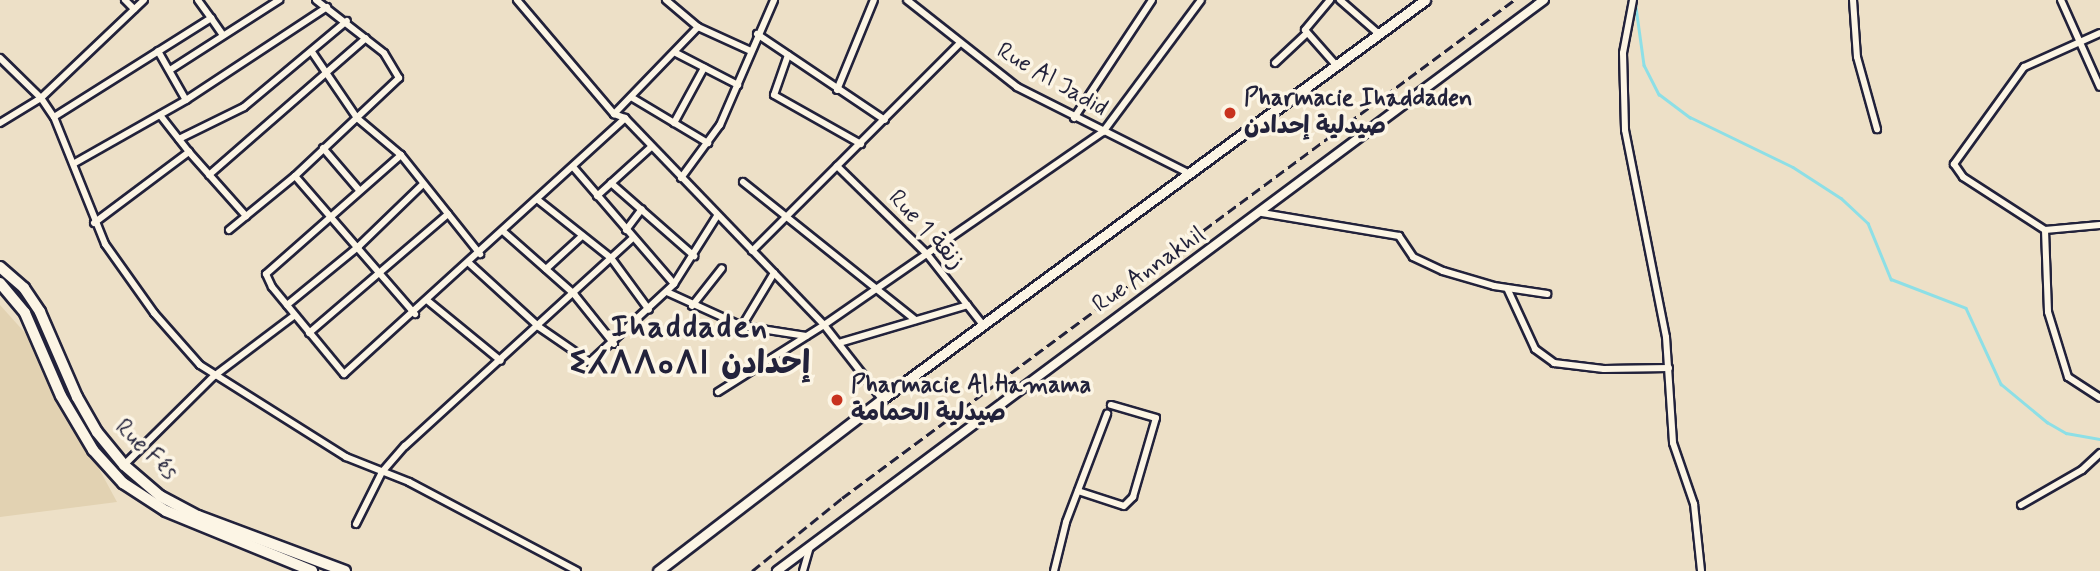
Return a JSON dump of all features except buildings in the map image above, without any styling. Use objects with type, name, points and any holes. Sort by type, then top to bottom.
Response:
[{"type":"highway","name":"Rue Fés","points":[[0,267],[24,288],[40,312],[77,397],[97,432],[124,465],[160,496],[198,516],[345,571]]},
{"type":"highway","name":"Rue Fés","points":[[0,282],[25,313],[61,396],[93,450],[122,483],[166,511],[312,571]]},
{"type":"main road","points":[[658,571],[881,399],[1425,0]]},
{"type":"street","points":[[125,0],[134,9]]},
{"type":"street","points":[[0,123],[41,98],[144,0]]},
{"type":"street","points":[[198,0],[223,35]]},
{"type":"street","points":[[170,70],[279,0]]},
{"type":"street","points":[[229,230],[295,176],[399,76],[366,38],[316,0]]},
{"type":"street","points":[[517,0],[614,114],[625,118],[824,324],[881,399]]},
{"type":"street","points":[[666,0],[698,27],[751,51]]},
{"type":"street","points":[[681,178],[708,143],[738,85],[757,34],[774,0]]},
{"type":"street","points":[[837,90],[874,0]]},
{"type":"street","name":"Rue Al Jadid","points":[[907,0],[916,3],[959,44],[1017,87],[1190,174]]},
{"type":"street","points":[[1074,118],[1152,0]]},
{"type":"street","points":[[718,392],[824,324],[1103,132],[1201,0]]},
{"type":"street","points":[[1330,0],[1306,26],[1306,34],[1336,65]]},
{"type":"street","points":[[1340,0],[1378,34]]},
{"type":"street","name":"Rue Annakhil","points":[[776,571],[810,543],[1262,213],[1544,0]]},
{"type":"street","points":[[1633,0],[1623,53],[1625,130],[1669,368],[1673,443],[1694,504],[1701,571]]},
{"type":"street","points":[[1853,0],[1857,57],[1877,130]]},
{"type":"street","points":[[2061,0],[2100,87]]},
{"type":"street","points":[[75,163],[186,100],[327,6]]},
{"type":"street","points":[[54,117],[211,18]]},
{"type":"street","points":[[179,139],[244,107],[347,21]]},
{"type":"street","points":[[614,114],[676,53],[698,27]]},
{"type":"street","points":[[2100,33],[2078,39],[2024,67],[1954,162],[1963,177],[2045,230],[2100,225]]},
{"type":"street","points":[[757,34],[885,120]]},
{"type":"street","points":[[1275,63],[1306,34]]},
{"type":"street","points":[[209,175],[366,38]]},
{"type":"street","points":[[752,251],[959,44]]},
{"type":"street","points":[[158,51],[186,100]]},
{"type":"street","points":[[312,52],[357,118],[401,155],[480,254]]},
{"type":"street","points":[[676,53],[738,85]]},
{"type":"street","points":[[788,55],[774,95],[861,144]]},
{"type":"street","points":[[0,58],[41,98],[54,117],[75,163],[94,223],[154,313],[214,376],[346,457],[382,472],[577,571]]},
{"type":"street","points":[[674,123],[704,68]]},
{"type":"street","points":[[631,97],[708,143]]},
{"type":"street","points":[[160,115],[246,216]]},
{"type":"street","points":[[401,155],[266,274],[309,333],[341,372],[348,374],[575,168],[625,118]]},
{"type":"street","points":[[597,196],[651,146]]},
{"type":"street","points":[[323,148],[359,190]]},
{"type":"street","points":[[94,223],[189,152]]},
{"type":"street","name":"Rue 1 زنقة","points":[[836,166],[927,254],[984,325]]},
{"type":"street","points":[[575,168],[674,284]]},
{"type":"street","points":[[295,176],[359,246],[415,314]]},
{"type":"street","points":[[743,181],[874,290],[915,320]]},
{"type":"street","points":[[611,183],[694,256]]},
{"type":"street","points":[[287,305],[359,246],[424,184]]},
{"type":"street","points":[[538,200],[611,258],[649,310]]},
{"type":"street","points":[[626,230],[642,209]]},
{"type":"street","points":[[1262,213],[1399,236],[1410,254],[1422,262],[1507,288],[1547,294]]},
{"type":"street","points":[[309,333],[381,275],[448,214]]},
{"type":"street","points":[[469,264],[539,327],[590,362],[614,344],[674,284],[717,216]]},
{"type":"street","points":[[2045,230],[2048,312],[2068,377],[2076,387],[2100,398]]},
{"type":"street","points":[[504,232],[574,294],[614,344]]},
{"type":"street","points":[[546,269],[582,236]]},
{"type":"street","points":[[356,524],[382,472],[633,238]]},
{"type":"street","points":[[692,306],[722,268]]},
{"type":"street","points":[[742,326],[774,272]]},
{"type":"street","points":[[1507,288],[1535,349],[1554,363],[1604,369],[1669,368]]},
{"type":"street","points":[[667,292],[692,306],[742,326],[806,336]]},
{"type":"street","points":[[428,301],[501,361]]},
{"type":"street","points":[[839,343],[968,305]]},
{"type":"street","points":[[124,465],[214,376],[295,315]]},
{"type":"street","points":[[1077,491],[1124,506],[1132,501],[1156,418],[1111,405]]},
{"type":"street","points":[[1054,571],[1077,491],[1107,414]]},
{"type":"street","points":[[2021,505],[2082,470],[2100,453]]},
{"type":"street","points":[[803,571],[810,543]]},
{"type":"shaded area","points":[[0,305],[27,335],[117,502],[0,517]]},
{"type":"waterway","points":[[1635,0],[1644,65],[1659,94],[1690,117],[1793,167],[1841,198],[1868,223],[1891,279],[1966,308],[2001,384],[2047,422],[2066,433],[2100,439]]},
{"type":"railway","points":[[752,571],[842,498],[1514,0]]},
{"type":"place","name":"Pharmacie Ihaddaden صيدلية إحدادن","points":[[1230,113]]},
{"type":"place","name":"Pharmacie Al Hamama صيدلية الحمامة","points":[[837,400]]},
{"type":"district","name":"Ihaddaden ⵉⵃⴷⴷⴰⴷⵏ إحدادن","points":[[690,346]]}]
